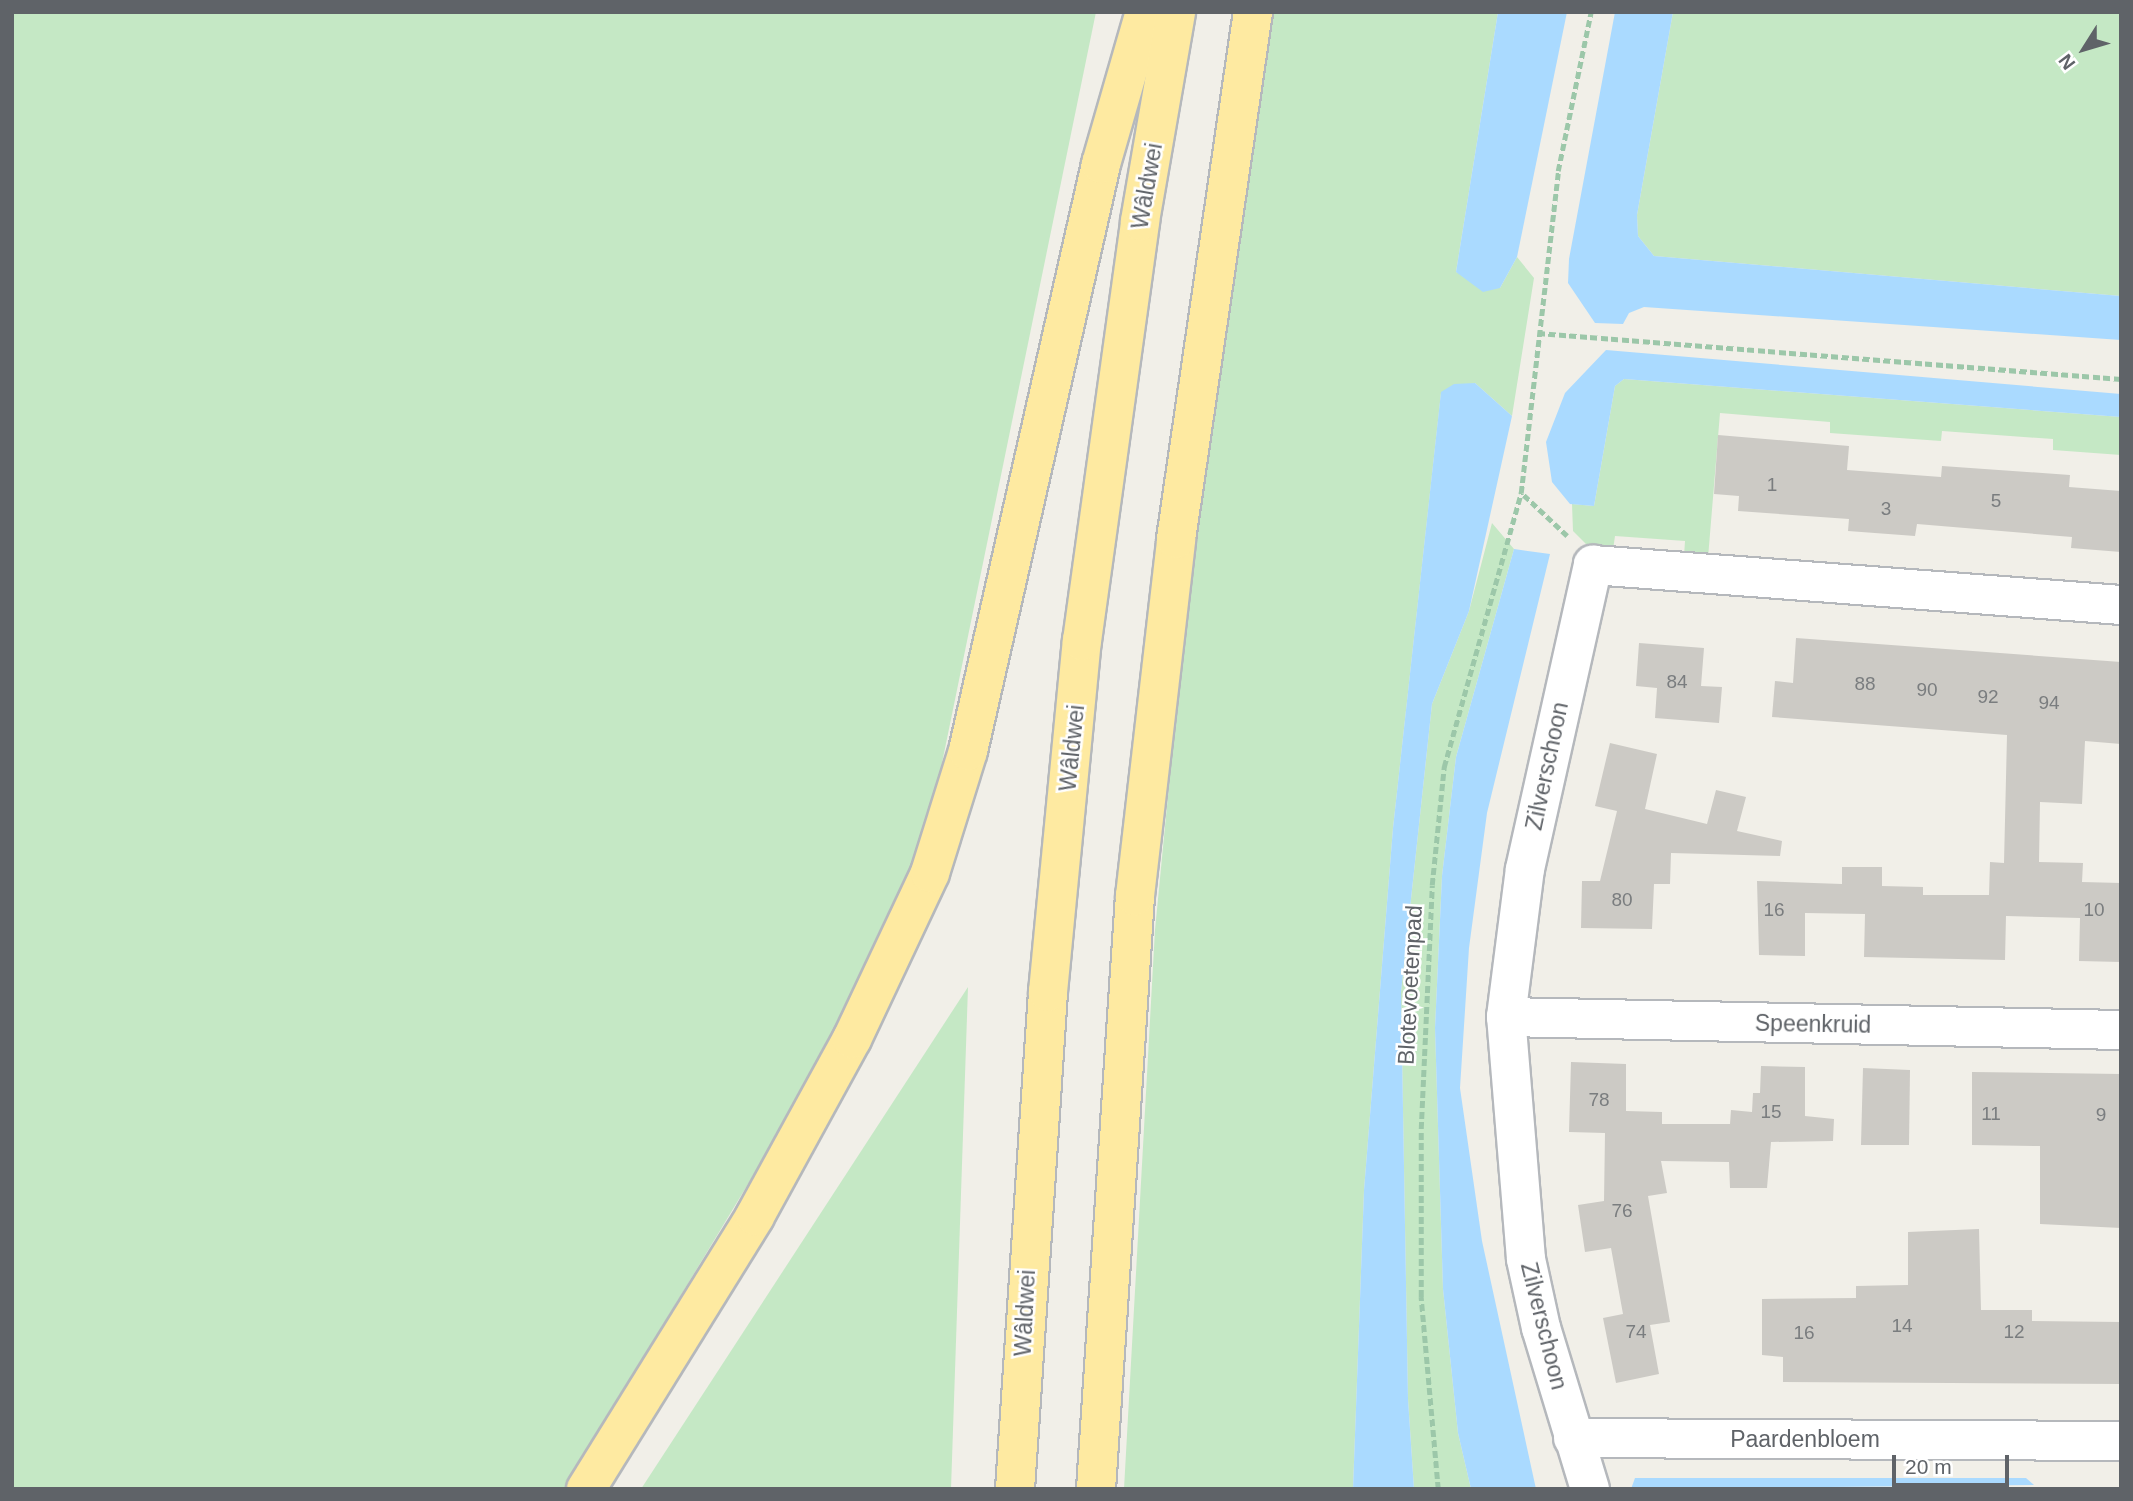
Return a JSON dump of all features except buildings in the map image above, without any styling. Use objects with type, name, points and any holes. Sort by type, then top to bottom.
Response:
[{"type":"highway","points":[[586,1489],[755,1216],[852,1039],[930,873],[968,751],[1101,164],[1145,12]]},
{"type":"highway","name":"Wâldwei","points":[[1015,1489],[1048,992],[1082,641],[1140,221],[1177,12]]},
{"type":"highway","points":[[1096,1489],[1137,883],[1179,511],[1253,12]]},
{"type":"street","points":[[1592,565],[2121,605]]},
{"type":"street","name":"Zilverschoon","points":[[1590,1489],[1573,1438],[1526,1259],[1506,1017],[1525,869],[1592,565]]},
{"type":"street","name":"Speenkruid","points":[[1506,1017],[2121,1030]]},
{"type":"street","name":"Paardenbloem","points":[[1573,1438],[2121,1441]]},
{"type":"path","name":"Blotevoetenpad","points":[[1438,1489],[1421,1283],[1421,1129],[1432,885],[1444,767],[1521,492],[1559,170],[1591,12]]},
{"type":"path","points":[[1538,333],[2121,379]]},
{"type":"path","points":[[1521,492],[1592,565]]},
{"type":"green space","points":[[12,12],[1096,12],[926,841],[838,1035],[564,1489],[12,1489]]},
{"type":"green space","points":[[1274,12],[1498,12],[1456,272],[1500,288],[1517,257],[1534,278],[1512,416],[1475,383],[1441,393],[1393,828],[1364,1190],[1353,1489],[1124,1489],[1155,930],[1188,589],[1206,436]]},
{"type":"green space","points":[[1673,12],[2121,12],[2121,296],[1654,256],[1638,236],[1637,215]]},
{"type":"green space","points":[[1624,379],[2121,417],[2121,455],[2053,450],[2053,439],[1942,431],[1941,441],[1830,433],[1830,422],[1720,413],[1708,558],[1684,556],[1685,541],[1615,536],[1613,550],[1591,549],[1573,531],[1572,504],[1594,506],[1615,386]]},
{"type":"green space","points":[[1492,523],[1514,549],[1456,757],[1442,876],[1435,1028],[1443,1289],[1458,1433],[1471,1489],[1414,1489],[1408,1399],[1401,992],[1432,704],[1469,611]]},
{"type":"green space","points":[[968,987],[951,1489],[641,1489]]},
{"type":"water","points":[[1498,12],[1567,12],[1517,257],[1500,288],[1483,292],[1456,272]]},
{"type":"water","points":[[1615,12],[1673,12],[1637,215],[1638,236],[1654,256],[2121,296],[2121,340],[1644,307],[1629,313],[1623,324],[1595,323],[1568,283],[1569,259]]},
{"type":"water","points":[[1606,350],[2121,394],[2121,417],[1624,379],[1615,386],[1594,506],[1570,504],[1552,482],[1546,442],[1565,393]]},
{"type":"water","points":[[1475,383],[1512,416],[1469,611],[1432,704],[1401,992],[1408,1399],[1414,1489],[1353,1489],[1364,1190],[1393,828],[1441,392],[1454,384]]},
{"type":"water","points":[[1514,549],[1550,554],[1487,813],[1469,948],[1460,1088],[1482,1241],[1536,1489],[1471,1489],[1458,1433],[1443,1289],[1435,1028],[1442,876],[1456,757]]},
{"type":"water","points":[[1635,1478],[2026,1478],[2034,1485],[1631,1489]]}]
